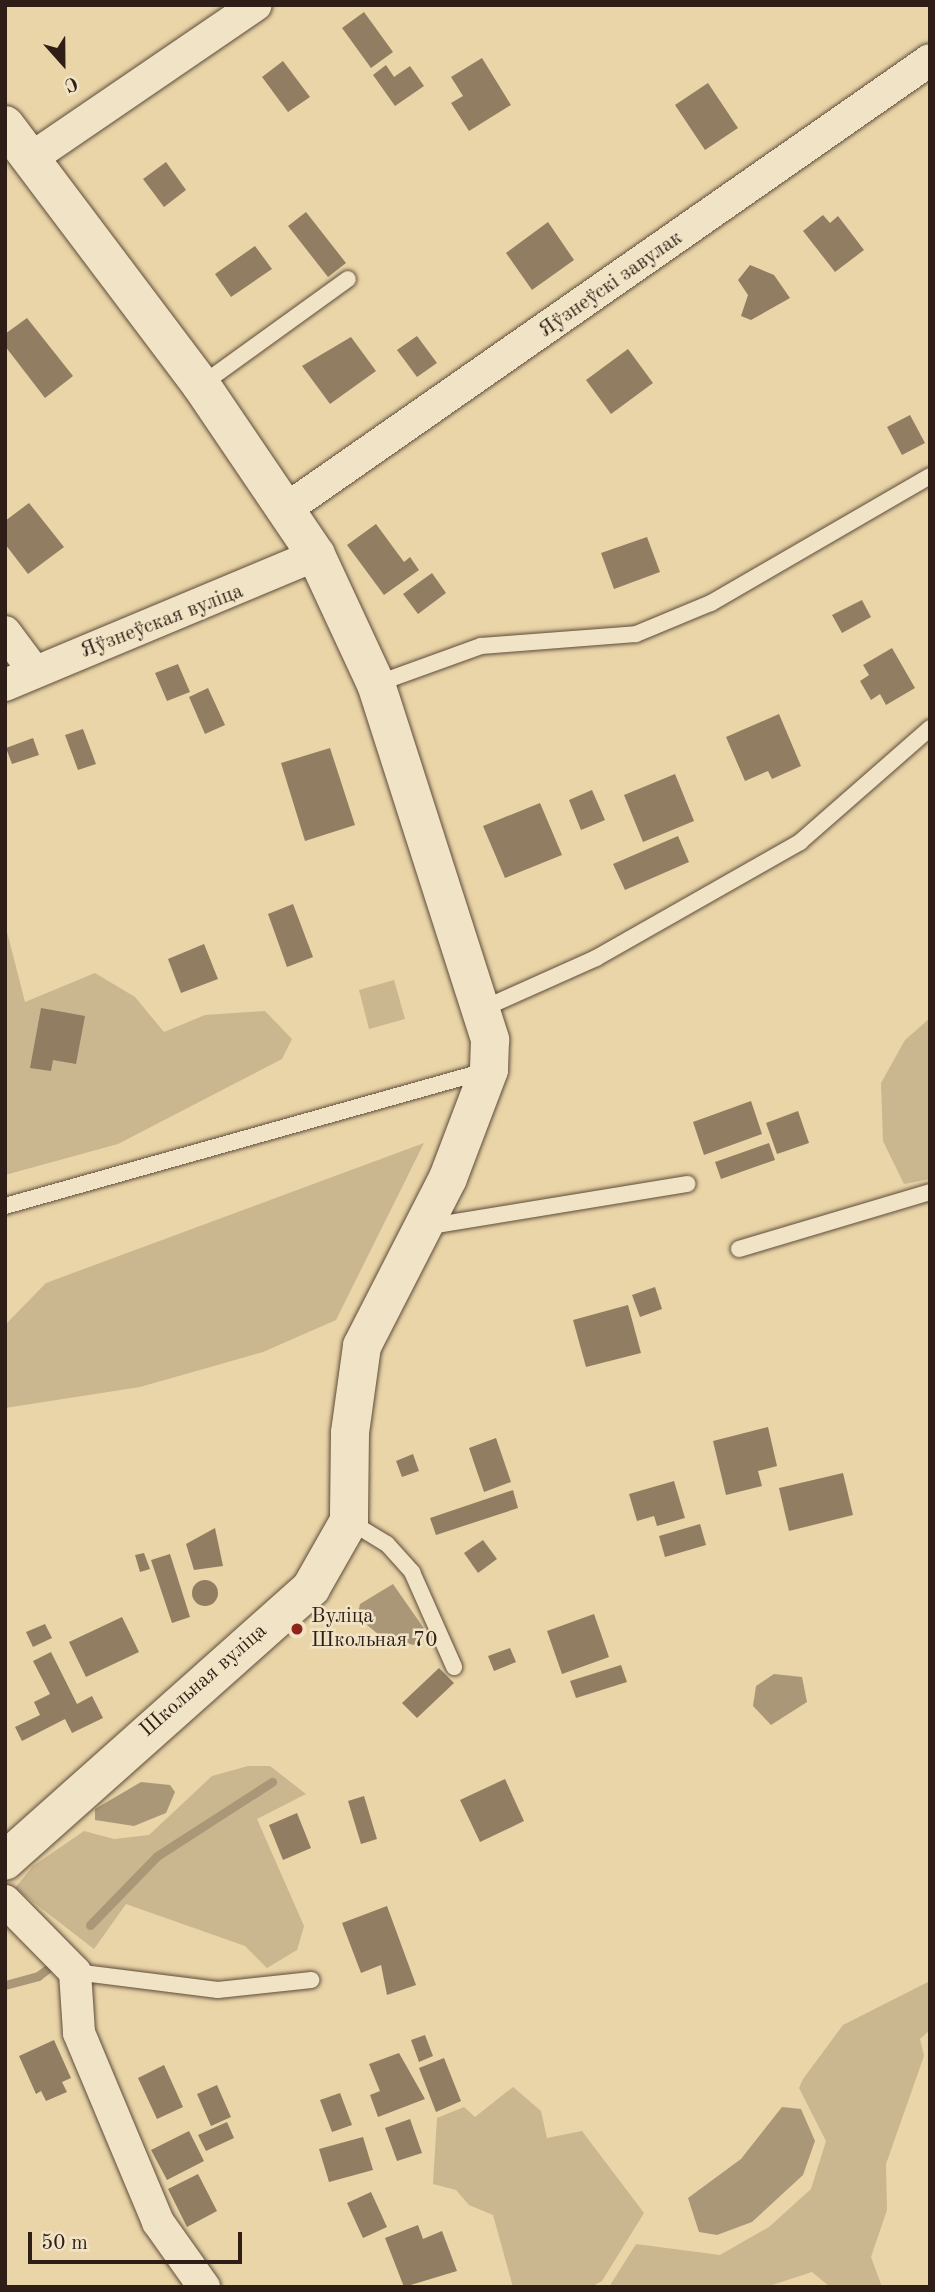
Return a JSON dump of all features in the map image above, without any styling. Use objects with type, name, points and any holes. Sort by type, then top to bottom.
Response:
[{"type":"street","points":[[30,159],[256,5]]},
{"type":"street","name":"Яўзнеўскі завулак","points":[[289,507],[930,60]]},
{"type":"street","points":[[5,125],[201,385],[289,507],[316,555],[376,684],[490,1040],[489,1070]]},
{"type":"street","name":"Яўзнеўская вуліца","points":[[5,685],[34,671],[260,584],[316,555]]},
{"type":"street","points":[[5,632],[34,671]]},
{"type":"street","name":"Школьная вуліца","points":[[5,1861],[311,1588],[349,1521],[350,1433],[362,1346],[448,1178],[489,1070]]},
{"type":"street","points":[[5,1900],[75,1972],[79,2034],[158,2222],[204,2287]]},
{"type":"lane","points":[[201,385],[348,279]]},
{"type":"lane","points":[[376,684],[481,646],[558,645],[636,634],[711,603],[930,477]]},
{"type":"lane","points":[[480,1010],[596,958],[800,842],[930,728]]},
{"type":"lane","points":[[5,1206],[489,1070]]},
{"type":"lane","points":[[422,1228],[688,1184]]},
{"type":"lane","points":[[739,1249],[930,1192]]},
{"type":"lane","points":[[349,1521],[387,1544],[412,1572],[454,1667]]},
{"type":"lane","points":[[75,1972],[218,1990],[311,1980]]},
{"type":"shaded area","points":[[5,924],[25,1002],[95,973],[135,997],[164,1032],[205,1015],[265,1011],[292,1039],[282,1059],[118,1144],[5,1175]]},
{"type":"shaded area","points":[[394,980],[405,1019],[369,1029],[359,990]]},
{"type":"shaded area","points":[[930,1018],[930,1179],[904,1184],[883,1141],[881,1083],[905,1040]]},
{"type":"shaded area","points":[[424,1143],[336,1320],[263,1352],[140,1387],[5,1408],[5,1325],[46,1283]]},
{"type":"shaded area","points":[[393,1584],[425,1630],[414,1645],[383,1638],[357,1617],[360,1604]]},
{"type":"shaded area","points":[[774,1674],[802,1677],[807,1702],[771,1725],[753,1706],[756,1686]]},
{"type":"shaded area","points":[[248,1766],[270,1766],[306,1794],[257,1819],[304,1926],[297,1950],[267,1968],[245,1946],[126,1904],[94,1949],[15,1888],[33,1866],[84,1831],[114,1839],[149,1835],[212,1776]]},
{"type":"shaded area","points":[[141,1782],[170,1785],[175,1792],[166,1813],[134,1826],[95,1820],[95,1809]]},
{"type":"shaded area","points":[[930,1981],[930,2030],[920,2039],[924,2056],[886,2164],[887,2210],[871,2257],[882,2287],[830,2287],[812,2272],[766,2287],[609,2287],[636,2244],[720,2255],[769,2227],[811,2189],[826,2141],[799,2088],[803,2079],[843,2025]]},
{"type":"shaded area","points":[[513,2087],[541,2111],[547,2138],[582,2131],[644,2213],[602,2281],[591,2287],[513,2287],[493,2215],[469,2205],[456,2190],[433,2184],[437,2118],[464,2107],[475,2117]]},
{"type":"shaded area","points":[[782,2107],[801,2109],[815,2141],[803,2175],[752,2222],[717,2235],[699,2232],[688,2198],[741,2159]]},
{"type":"building","points":[[364,12],[393,52],[371,68],[342,28]]},
{"type":"building","points":[[482,58],[511,105],[469,131],[451,103],[463,96],[451,77]]},
{"type":"building","points":[[283,61],[310,97],[288,112],[262,77]]},
{"type":"building","points":[[386,65],[394,77],[410,66],[424,86],[395,106],[373,75]]},
{"type":"building","points":[[708,83],[738,128],[705,150],[675,105]]},
{"type":"building","points":[[166,162],[186,190],[164,207],[143,179]]},
{"type":"building","points":[[306,212],[346,263],[328,277],[288,226]]},
{"type":"building","points":[[823,215],[830,223],[838,216],[864,250],[835,272],[803,231]]},
{"type":"building","points":[[548,222],[574,260],[532,290],[506,253]]},
{"type":"building","points":[[255,246],[272,269],[231,297],[215,274]]},
{"type":"building","points":[[750,265],[774,275],[790,298],[751,320],[741,316],[748,295],[738,280]]},
{"type":"building","points":[[27,318],[73,376],[45,398],[5,346],[5,334]]},
{"type":"building","points":[[417,336],[437,363],[417,377],[397,350]]},
{"type":"building","points":[[351,337],[376,371],[330,404],[302,366]]},
{"type":"building","points":[[628,349],[653,383],[611,414],[586,380]]},
{"type":"building","points":[[910,415],[925,443],[902,455],[887,427]]},
{"type":"building","points":[[29,503],[64,547],[28,574],[5,544],[5,521]]},
{"type":"building","points":[[376,524],[404,562],[410,557],[419,570],[384,595],[347,545]]},
{"type":"building","points":[[647,537],[660,572],[614,589],[601,553]]},
{"type":"building","points":[[432,573],[446,593],[418,614],[403,594]]},
{"type":"building","points":[[862,600],[871,617],[842,633],[832,615]]},
{"type":"building","points":[[892,648],[915,688],[886,705],[880,694],[871,700],[860,681],[869,675],[863,665]]},
{"type":"building","points":[[178,664],[190,692],[167,701],[155,673]]},
{"type":"building","points":[[208,688],[225,725],[205,734],[189,697]]},
{"type":"building","points":[[779,714],[801,766],[772,779],[768,771],[745,781],[726,737]]},
{"type":"building","points":[[83,729],[96,764],[78,770],[65,735]]},
{"type":"building","points":[[33,738],[39,755],[12,764],[6,748]]},
{"type":"building","points":[[330,748],[355,825],[305,841],[281,763]]},
{"type":"building","points":[[675,774],[694,821],[643,842],[624,795]]},
{"type":"building","points":[[592,790],[605,820],[581,830],[569,800]]},
{"type":"building","points":[[540,803],[562,855],[505,878],[483,826]]},
{"type":"building","points":[[678,836],[689,862],[625,890],[613,864]]},
{"type":"building","points":[[293,904],[313,957],[287,967],[268,914]]},
{"type":"building","points":[[204,944],[218,979],[181,993],[168,959]]},
{"type":"building","points":[[41,1008],[85,1016],[76,1064],[53,1060],[51,1071],[30,1068]]},
{"type":"building","points":[[751,1101],[762,1134],[704,1155],[693,1122]]},
{"type":"building","points":[[798,1111],[809,1143],[777,1154],[766,1123]]},
{"type":"building","points":[[769,1143],[775,1160],[721,1179],[715,1162]]},
{"type":"building","points":[[655,1287],[662,1309],[640,1317],[632,1295]]},
{"type":"building","points":[[628,1305],[641,1353],[586,1367],[573,1320]]},
{"type":"building","points":[[768,1427],[777,1466],[758,1471],[762,1486],[726,1495],[713,1441]]},
{"type":"building","points":[[496,1438],[511,1482],[484,1492],[469,1448]]},
{"type":"building","points":[[413,1454],[419,1471],[402,1477],[396,1461]]},
{"type":"building","points":[[843,1473],[853,1515],[789,1531],[779,1488]]},
{"type":"building","points":[[674,1481],[685,1518],[657,1526],[654,1516],[637,1521],[629,1494]]},
{"type":"building","points":[[513,1490],[518,1508],[436,1535],[430,1518]]},
{"type":"building","points":[[700,1524],[706,1545],[665,1557],[659,1536]]},
{"type":"building","points":[[215,1528],[223,1566],[194,1570],[186,1544]]},
{"type":"building","points":[[483,1540],[497,1559],[478,1573],[464,1553]]},
{"type":"building","points":[[144,1553],[150,1569],[140,1572],[135,1555]]},
{"type":"building","points":[[170,1554],[190,1617],[172,1623],[151,1560]]},
{"type":"building","points":[[205,1580],[214,1584],[218,1593],[214,1602],[205,1606],[196,1602],[192,1593],[196,1584]]},
{"type":"building","points":[[594,1614],[609,1657],[562,1674],[547,1631]]},
{"type":"building","points":[[122,1617],[139,1652],[86,1677],[69,1642]]},
{"type":"building","points":[[45,1624],[52,1638],[33,1647],[26,1632]]},
{"type":"building","points":[[510,1648],[516,1662],[494,1671],[488,1656]]},
{"type":"building","points":[[51,1652],[77,1704],[92,1696],[103,1718],[72,1733],[65,1719],[22,1741],[15,1727],[40,1715],[34,1702],[50,1694],[33,1661]]},
{"type":"building","points":[[621,1665],[627,1682],[576,1698],[570,1681]]},
{"type":"building","points":[[439,1668],[454,1683],[417,1718],[402,1703]]},
{"type":"building","points":[[505,1779],[524,1821],[480,1842],[460,1800]]},
{"type":"building","points":[[364,1796],[377,1839],[361,1844],[348,1801]]},
{"type":"building","points":[[297,1813],[311,1848],[283,1860],[269,1825]]},
{"type":"building","points":[[387,1906],[416,1985],[387,1995],[381,1965],[361,1973],[342,1923]]},
{"type":"building","points":[[425,2035],[433,2056],[419,2062],[411,2040]]},
{"type":"building","points":[[54,2040],[71,2078],[62,2082],[67,2092],[46,2101],[41,2091],[36,2094],[19,2056]]},
{"type":"building","points":[[399,2053],[425,2099],[378,2117],[370,2095],[380,2091],[369,2064]]},
{"type":"building","points":[[444,2058],[461,2101],[436,2112],[419,2068]]},
{"type":"building","points":[[164,2065],[183,2107],[157,2119],[138,2078]]},
{"type":"building","points":[[217,2085],[231,2117],[211,2126],[197,2094]]},
{"type":"building","points":[[340,2093],[352,2125],[332,2132],[320,2100]]},
{"type":"building","points":[[410,2119],[422,2153],[397,2161],[385,2128]]},
{"type":"building","points":[[227,2122],[234,2138],[206,2151],[198,2135]]},
{"type":"building","points":[[189,2131],[204,2161],[167,2180],[151,2150]]},
{"type":"building","points":[[363,2137],[373,2170],[329,2182],[319,2149]]},
{"type":"building","points":[[198,2174],[217,2211],[187,2227],[168,2189]]},
{"type":"building","points":[[371,2192],[387,2227],[363,2238],[347,2203]]},
{"type":"building","points":[[418,2225],[423,2239],[442,2231],[457,2271],[404,2287],[385,2238]]},
{"type":"waterway","points":[[90,1925],[157,1856],[272,1782]]},
{"type":"waterway","points":[[5,1985],[38,1976],[58,1961]]},
{"type":"place","name":"Вуліца Школьная 70","points":[[297,1629]]}]
